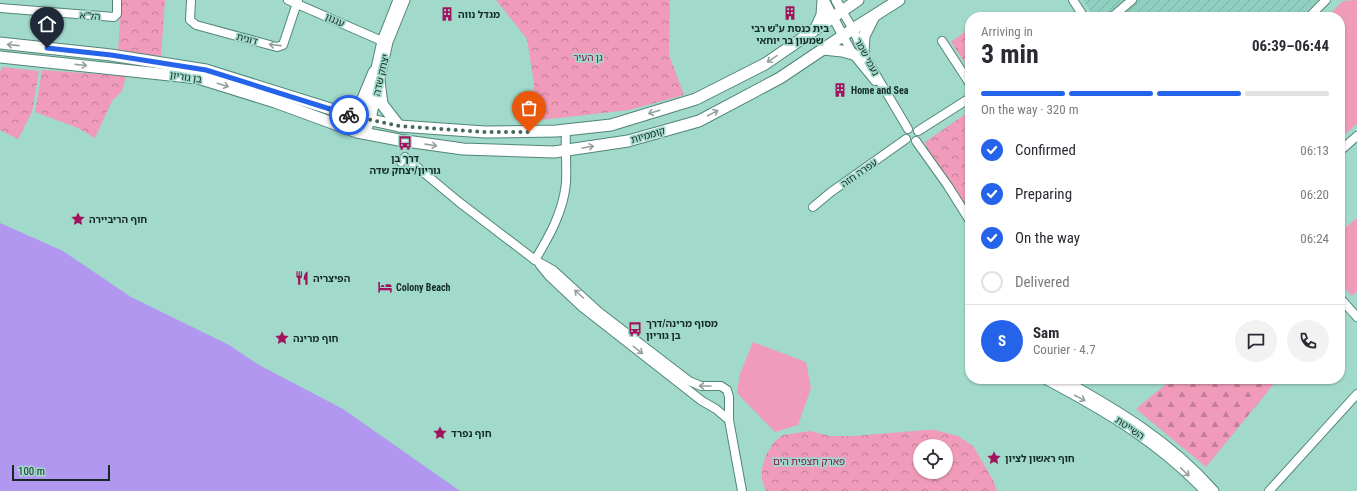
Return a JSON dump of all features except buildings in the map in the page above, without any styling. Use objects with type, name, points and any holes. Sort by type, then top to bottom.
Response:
[{"type":"main road","points":[[816,29],[822,14],[823,0]]},
{"type":"main road","name":"קוממיות","points":[[368,119],[399,126],[485,132],[566,130],[611,125],[696,99],[765,64],[858,0]]},
{"type":"main road","name":"קוממיות","points":[[365,133],[399,140],[463,149],[554,152],[628,141],[700,121],[780,78],[852,29],[899,0]]},
{"type":"main road","points":[[823,49],[858,54],[864,36],[874,16]]},
{"type":"main road","name":"בן גוריון","points":[[0,43],[111,55],[206,70],[319,106],[368,119]]},
{"type":"main road","name":"בן גוריון","points":[[0,57],[198,78],[275,102],[365,133]]},
{"type":"main road","points":[[319,106],[346,110],[358,107],[377,76]]},
{"type":"main road","points":[[377,76],[382,104],[399,126]]},
{"type":"street","name":"הל\"א","points":[[0,8],[114,17],[117,14],[117,0]]},
{"type":"street","name":"דוגית","points":[[191,0],[190,20],[196,25],[277,47],[283,45],[297,2]]},
{"type":"street","name":"עגנון","points":[[288,0],[297,2],[382,40]]},
{"type":"street","name":"יצחק שדה","points":[[365,133],[377,76],[382,40],[398,0]]},
{"type":"street","name":"יצחק שדה","points":[[377,76],[388,42],[405,0]]},
{"type":"street","points":[[823,0],[837,15]]},
{"type":"street","points":[[836,0],[837,15],[843,36]]},
{"type":"street","points":[[1073,0],[1081,12]]},
{"type":"street","points":[[1118,12],[1132,0]]},
{"type":"street","points":[[1314,12],[1326,0]]},
{"type":"street","name":"נעמי שמר","points":[[837,15],[852,29],[858,54]]},
{"type":"street","name":"נעמי שמר","points":[[843,36],[858,54],[892,102],[908,129]]},
{"type":"street","points":[[942,40],[965,76]]},
{"type":"street","points":[[918,131],[965,101]]},
{"type":"street","points":[[914,128],[918,131],[919,136],[916,140],[911,142],[906,139],[905,132],[908,129],[914,128]]},
{"type":"street","points":[[536,260],[553,230],[561,208],[566,184],[566,130]]},
{"type":"street","points":[[1345,147],[1357,136]]},
{"type":"street","name":"עפרה חזה","points":[[813,208],[831,192],[906,139]]},
{"type":"street","points":[[916,140],[965,213]]},
{"type":"street","points":[[401,162],[406,157],[459,202],[536,260],[553,270],[599,312],[689,380],[701,386],[721,386],[727,390],[729,398],[728,420],[742,491]]},
{"type":"street","points":[[536,260],[548,276],[582,307],[728,420]]},
{"type":"street","points":[[1345,304],[1357,317]]},
{"type":"street","name":"השייטת","points":[[1054,384],[1096,406],[1131,428],[1173,461],[1205,491]]},
{"type":"street","name":"השייטת","points":[[1071,384],[1115,409],[1149,432],[1187,463],[1214,491]]},
{"type":"street","points":[[1269,491],[1357,394]]},
{"type":"street","points":[[710,405],[720,406],[729,398]]},
{"type":"shaded area","points":[[1083,0],[1318,0],[1306,12],[1091,12]]},
{"type":"shaded area","points":[[0,223],[63,251],[131,297],[229,345],[259,365],[343,409],[460,491],[0,491]]},
{"type":"green space","points":[[121,0],[165,0],[161,56],[118,53]]},
{"type":"green space","name":"גן העיר","points":[[496,0],[670,0],[669,55],[684,95],[629,110],[532,121],[534,83],[527,39]]},
{"type":"green space","points":[[1357,0],[1357,124],[1345,135],[1345,12],[1332,12],[1343,1]]},
{"type":"green space","points":[[965,32],[965,63],[951,42]]},
{"type":"green space","points":[[2,67],[39,71],[32,112],[18,139],[0,130],[0,72]]},
{"type":"green space","points":[[42,70],[126,76],[122,91],[112,101],[95,138],[78,128],[35,112]]},
{"type":"green space","points":[[965,114],[965,208],[928,152],[925,142]]},
{"type":"green space","points":[[1357,218],[1357,291],[1352,296],[1345,288],[1345,228]]},
{"type":"green space","points":[[753,342],[806,362],[811,388],[798,425],[775,432],[737,393],[740,374]]},
{"type":"green space","points":[[1166,384],[1274,384],[1206,467],[1136,409]]},
{"type":"green space","name":"פארק תצפית הים","points":[[935,430],[958,436],[973,446],[993,480],[997,491],[766,491],[762,480],[762,468],[766,455],[774,442],[783,435],[810,431],[830,436],[854,436]]},
{"type":"way so far","points":[[349,115],[399,126],[485,132],[529,132]]},
{"type":"place","name":"בית כנסת ע\"ש רבי שמעון בר יוחאי","points":[[790,13]]},
{"type":"place","name":"מגדל נווה","points":[[447,14]]},
{"type":"place","name":"Home and Sea","points":[[840,90]]},
{"type":"place","name":"דרך בן גוריון/יצחק שדה","points":[[405,143]]},
{"type":"place","name":"חוף הריביירה","points":[[78,219]]},
{"type":"place","name":"הפיצריה","points":[[302,278]]},
{"type":"place","name":"Colony Beach","points":[[385,287]]},
{"type":"place","name":"מסוף מרינה/דרך בן גוריון","points":[[635,329]]},
{"type":"place","name":"חוף מרינה","points":[[282,338]]},
{"type":"place","name":"חוף נפרד","points":[[440,433]]},
{"type":"place","name":"חוף ראשון לציון","points":[[994,458]]},
{"type":"route","points":[[47,48],[111,55],[206,70],[349,115]]}]
